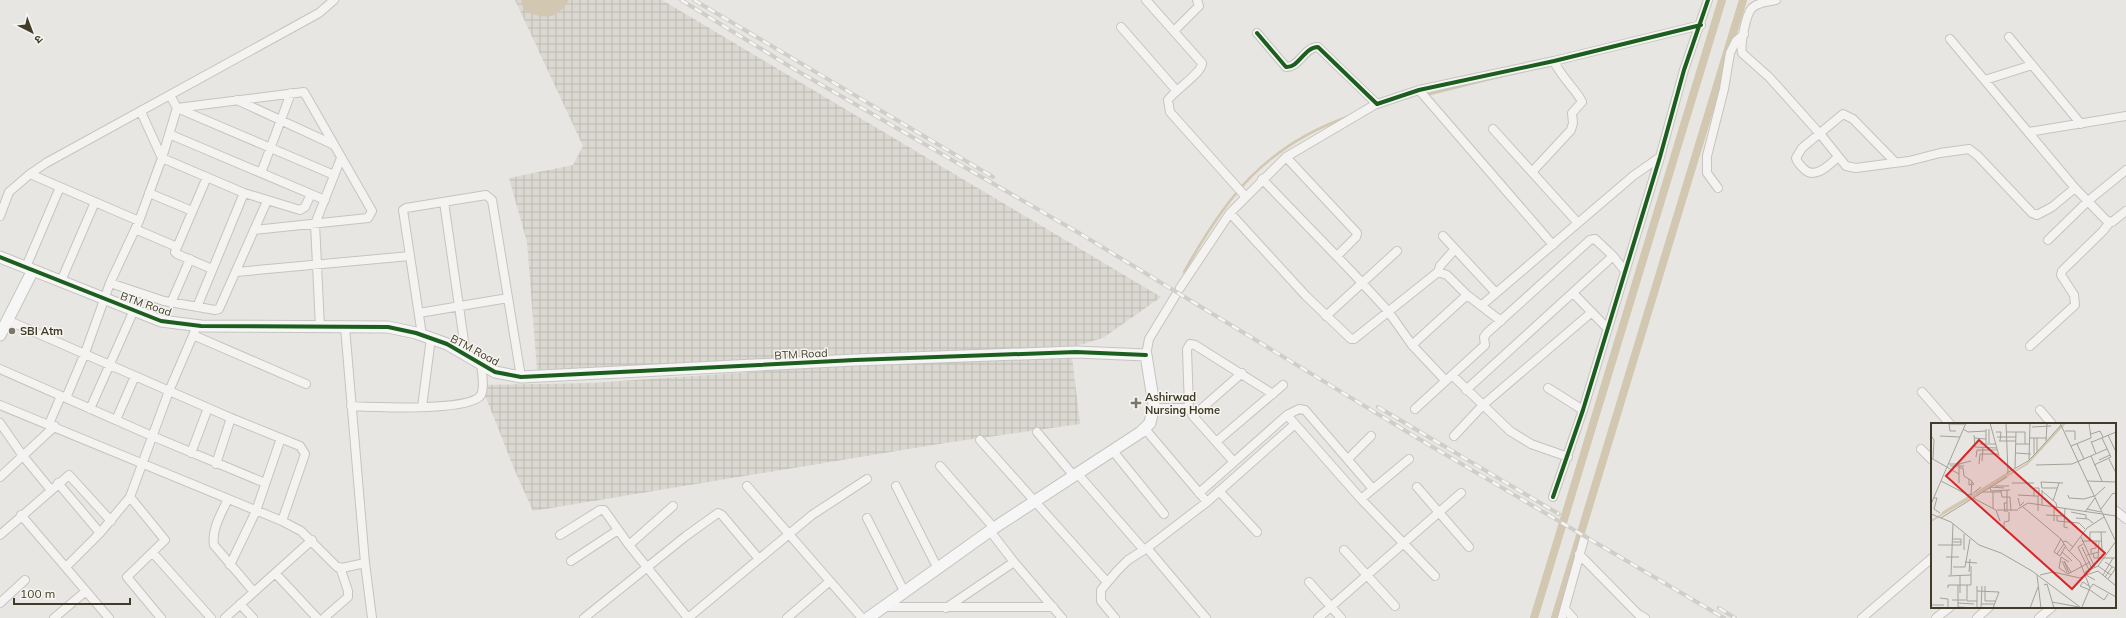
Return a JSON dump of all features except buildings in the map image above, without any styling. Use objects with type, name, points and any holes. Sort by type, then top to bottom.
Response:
[{"type":"street","points":[[0,194],[9,192],[30,174],[46,163],[319,13],[334,0]]},
{"type":"street","points":[[1146,0],[1200,59],[1203,66],[1176,90],[1168,100],[1170,112],[1241,191]]},
{"type":"street","points":[[1174,31],[1196,10],[1198,6],[1197,0]]},
{"type":"street","points":[[1553,497],[1583,410],[1660,157],[1684,70],[1708,0]]},
{"type":"street","points":[[1776,0],[1753,7],[1749,13],[1744,34],[1742,53],[1769,77],[1846,166],[1850,168],[1896,163],[1940,153],[1969,149],[1978,156],[2032,213],[2037,215],[2052,207],[2075,188]]},
{"type":"street","points":[[868,618],[905,593],[992,529],[1113,450],[1150,423],[1154,408],[1146,355],[1149,339],[1179,290],[1230,213],[1241,191],[1262,180],[1286,157],[1376,104],[1419,90],[1554,61],[1700,25]]},
{"type":"street","points":[[1121,27],[1176,90]]},
{"type":"street","points":[[1257,33],[1286,67],[1292,66],[1308,50],[1318,47],[1376,104]]},
{"type":"street","points":[[1718,188],[1707,173],[1707,156],[1724,89],[1730,53],[1736,41],[1744,34]]},
{"type":"street","points":[[2009,38],[2081,124]]},
{"type":"street","points":[[1950,39],[2075,188],[2107,221],[2110,222]]},
{"type":"street","points":[[1532,172],[1571,130],[1573,123],[1572,114],[1582,102],[1581,97],[1569,85],[1554,61]]},
{"type":"street","points":[[1985,80],[2032,65]]},
{"type":"street","points":[[1419,90],[1553,245]]},
{"type":"street","points":[[177,108],[300,91],[308,96],[332,144],[372,211],[368,218],[254,230]]},
{"type":"street","points":[[261,173],[291,93]]},
{"type":"street","points":[[170,95],[177,108],[334,174]]},
{"type":"street","points":[[237,100],[332,144]]},
{"type":"street","points":[[0,477],[23,456],[52,425],[63,397],[85,353],[110,283],[139,221],[162,158],[177,108]]},
{"type":"street","points":[[141,112],[162,158],[267,201],[302,210],[311,194]]},
{"type":"street","points":[[1838,157],[1822,170],[1811,174],[1807,172],[1797,160],[1798,154],[1802,148],[1838,117],[1846,114],[1896,163]]},
{"type":"street","points":[[2029,132],[2126,116]]},
{"type":"street","points":[[1493,129],[1578,223]]},
{"type":"street","points":[[169,134],[325,200]]},
{"type":"street","points":[[1286,157],[1357,233],[1356,237],[1338,256]]},
{"type":"street","points":[[1482,305],[1633,176],[1660,157]]},
{"type":"street","points":[[320,326],[315,224],[341,158]]},
{"type":"street","points":[[2048,240],[2088,201],[2126,170]]},
{"type":"street","points":[[30,174],[139,221]]},
{"type":"street","points":[[207,177],[177,247],[177,254],[212,269]]},
{"type":"street","points":[[1262,180],[1362,282],[1388,311],[1412,345],[1449,378],[1466,390],[1510,431],[1532,444],[1568,456]]},
{"type":"street","points":[[0,335],[29,269],[60,187]]},
{"type":"street","points":[[0,216],[9,192]]},
{"type":"street","points":[[197,307],[244,192]]},
{"type":"street","points":[[149,193],[192,211]]},
{"type":"street","points":[[422,407],[427,337],[419,313],[403,210],[406,208],[486,195],[492,200],[521,377]]},
{"type":"street","points":[[110,283],[171,302],[219,309],[267,201]]},
{"type":"street","points":[[61,281],[95,202]]},
{"type":"street","points":[[444,202],[466,355]]},
{"type":"street","points":[[2030,346],[2075,305],[2074,295],[2061,275],[2062,271],[2103,231],[2110,222],[2116,220],[2126,211]]},
{"type":"street","points":[[1230,213],[1306,296],[1346,336],[1354,340],[1438,272],[1440,266],[1455,249]]},
{"type":"street","points":[[135,230],[177,247]]},
{"type":"street","points":[[1443,236],[1496,293]]},
{"type":"street","points":[[1415,409],[1485,345],[1485,336],[1590,240],[1595,239],[1613,256],[1625,271]]},
{"type":"street","points":[[1326,316],[1397,251]]},
{"type":"street","points":[[236,272],[410,256]]},
{"type":"street","points":[[1466,390],[1613,256]]},
{"type":"street","name":"BTM Road","points":[[0,257],[161,321],[195,330],[320,326],[388,327],[427,337],[466,355],[495,372],[521,377],[854,360],[1076,352],[1146,355]]},
{"type":"street","points":[[171,302],[190,259]]},
{"type":"street","points":[[1438,272],[1447,275],[1466,295],[1482,305],[1501,321]]},
{"type":"street","points":[[1573,293],[1607,328]]},
{"type":"street","points":[[1412,345],[1466,295]]},
{"type":"street","points":[[419,313],[508,298]]},
{"type":"street","points":[[90,409],[134,310]]},
{"type":"street","points":[[1454,436],[1483,405],[1592,312]]},
{"type":"street","points":[[7,320],[231,418],[300,446],[305,454],[282,521]]},
{"type":"street","points":[[345,327],[365,563],[372,618]]},
{"type":"street","points":[[66,567],[111,521],[130,497],[144,463],[152,436],[169,391],[195,330],[306,384]]},
{"type":"street","points":[[1234,462],[1191,412],[1187,349],[1190,344],[1195,345],[1242,373],[1273,394]]},
{"type":"street","points":[[351,406],[422,407],[472,401],[480,395],[482,384],[481,364]]},
{"type":"street","points":[[0,369],[216,464],[265,483]]},
{"type":"street","points":[[1154,408],[1191,412],[1242,373]]},
{"type":"street","points":[[116,420],[135,376]]},
{"type":"street","points":[[1216,442],[1283,385]]},
{"type":"street","points":[[1548,388],[1583,410]]},
{"type":"street","points":[[1922,392],[1949,423]]},
{"type":"street","points":[[0,405],[52,425],[282,521],[301,531],[312,540],[334,564],[340,567],[365,563]]},
{"type":"street","points":[[191,453],[208,408]]},
{"type":"street","points":[[1199,493],[1287,415],[1299,408],[1305,410],[1349,458],[1373,489]]},
{"type":"street","points":[[2040,410],[2051,423]]},
{"type":"street","points":[[1287,415],[1361,499],[1435,576]]},
{"type":"street","points":[[216,464],[231,418]]},
{"type":"street","points":[[0,423],[23,456],[50,490]]},
{"type":"street","points":[[1115,618],[1101,601],[1101,590],[1107,582],[1128,560],[1146,549],[1207,502],[1295,424]]},
{"type":"street","points":[[1145,428],[1207,502]]},
{"type":"street","points":[[1037,432],[1146,549],[1206,618]]},
{"type":"street","points":[[1349,458],[1371,436]]},
{"type":"street","points":[[230,565],[256,511],[281,438]]},
{"type":"street","points":[[980,440],[1107,582]]},
{"type":"street","points":[[1922,448],[1931,459]]},
{"type":"street","points":[[1113,450],[1164,514]]},
{"type":"street","points":[[1361,499],[1409,459]]},
{"type":"street","points":[[940,466],[992,529],[1014,562],[1062,618]]},
{"type":"street","points":[[0,535],[66,475],[71,476],[111,521]]},
{"type":"street","points":[[560,535],[600,510],[606,513],[629,545],[688,618],[812,515],[867,479]]},
{"type":"street","points":[[58,483],[100,533]]},
{"type":"street","points":[[747,486],[862,618]]},
{"type":"street","points":[[896,486],[938,569]]},
{"type":"street","points":[[1417,487],[1469,548]]},
{"type":"street","points":[[1219,491],[1257,532]]},
{"type":"street","points":[[1318,618],[1460,493]]},
{"type":"street","points":[[130,497],[164,537],[164,544],[127,577],[161,618]]},
{"type":"street","points":[[228,499],[213,538],[218,551],[254,592]]},
{"type":"street","points":[[629,545],[673,506]]},
{"type":"street","points":[[2116,511],[2126,519]]},
{"type":"street","points":[[585,618],[713,514],[718,513],[722,515],[759,559]]},
{"type":"street","points":[[21,515],[109,618]]},
{"type":"street","points":[[867,518],[905,593]]},
{"type":"street","points":[[570,561],[618,530]]},
{"type":"street","points":[[1562,618],[1584,539]]},
{"type":"street","points":[[225,618],[276,574],[312,540]]},
{"type":"street","points":[[1344,550],[1395,606]]},
{"type":"street","points":[[153,553],[211,618]]},
{"type":"street","points":[[1579,554],[1639,617]]},
{"type":"street","points":[[1862,618],[1931,559]]},
{"type":"street","points":[[945,608],[1014,562]]},
{"type":"street","points":[[324,618],[348,596],[340,567]]},
{"type":"street","points":[[276,574],[317,618]]},
{"type":"street","points":[[0,603],[25,580]]},
{"type":"street","points":[[787,618],[830,581]]},
{"type":"street","points":[[1309,582],[1341,618]]},
{"type":"street","points":[[57,617],[86,591]]},
{"type":"street","points":[[240,604],[253,618]]},
{"type":"street","points":[[883,607],[1053,607]]},
{"type":"street","points":[[1936,618],[1949,608]]},
{"type":"street","points":[[1976,618],[1988,608]]},
{"type":"street","points":[[2039,618],[2051,608]]},
{"type":"street","points":[[1565,609],[1573,618]]},
{"type":"shaded area","points":[[515,0],[662,0],[1161,297],[1103,338],[1076,346],[537,370],[527,242],[509,178],[573,165],[583,146]]},
{"type":"shaded area","points":[[521,0],[569,0],[560,11],[545,17],[526,12]]},
{"type":"shaded area","points":[[1072,357],[1080,424],[945,443],[533,511],[515,471],[481,385],[591,383],[869,364]]},
{"type":"waterway","points":[[1534,618],[1722,0]]},
{"type":"waterway","points":[[1555,618],[1743,0]]},
{"type":"waterway","points":[[1426,95],[1502,76]]},
{"type":"waterway","points":[[1184,272],[1216,220],[1232,198],[1250,178],[1270,159],[1292,143],[1318,129],[1347,117]]},
{"type":"railway","points":[[681,0],[794,69],[1079,233],[1419,439],[1724,618]]},
{"type":"railway","points":[[694,0],[993,177]]},
{"type":"railway","points":[[1378,407],[1559,514]]},
{"type":"railway","points":[[1719,608],[1735,618]]},
{"type":"cycle path","points":[[1553,497],[1583,410],[1660,157],[1684,70],[1708,0]]},
{"type":"cycle path","points":[[1257,33],[1286,67],[1295,64],[1309,50],[1318,47],[1377,104],[1419,90],[1554,61],[1701,25]]},
{"type":"cycle path","points":[[0,257],[161,321],[201,326],[388,327],[416,333],[447,344],[495,372],[521,377],[855,360],[1076,352],[1146,355]]},
{"type":"place","name":"SBI Atm","points":[[12,331]]},
{"type":"place","name":"Ashirwad Nursing Home","points":[[1136,403]]}]
